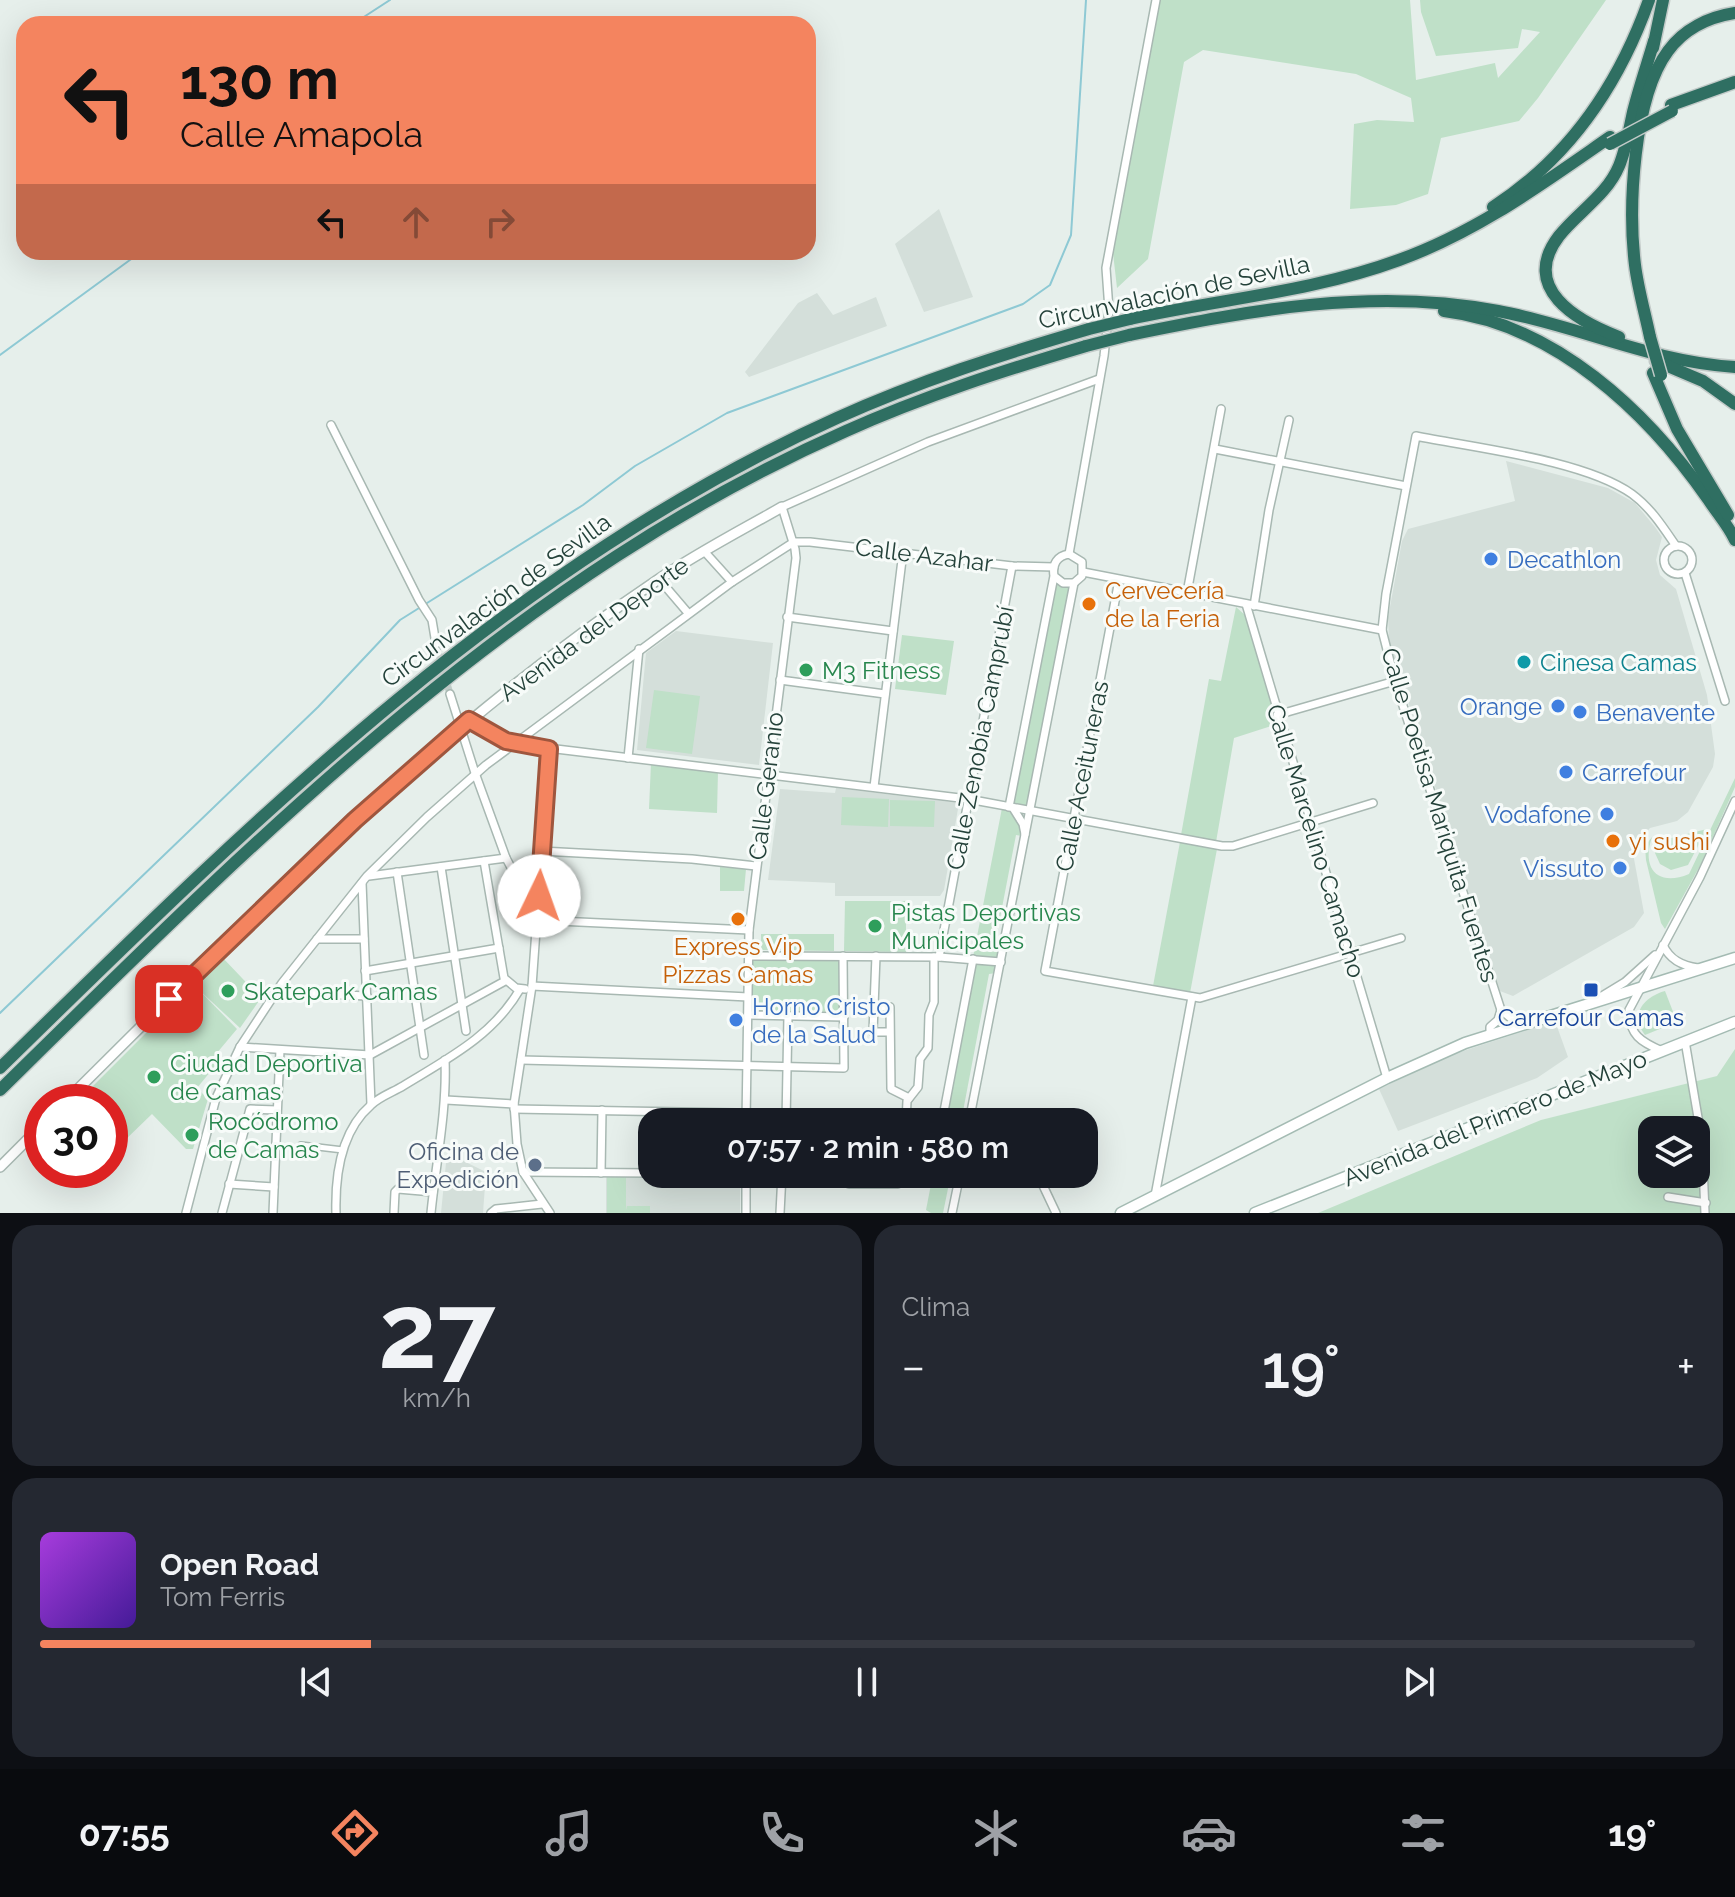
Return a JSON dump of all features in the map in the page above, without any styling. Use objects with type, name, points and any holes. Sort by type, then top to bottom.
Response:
[{"type":"highway","points":[[1361,272],[1460,227],[1501,202],[1538,173],[1564,148],[1605,95],[1631,48],[1649,0]]},
{"type":"highway","points":[[1663,0],[1635,135],[1627,199],[1628,254],[1646,336],[1677,429],[1734,523]]},
{"type":"highway","points":[[1646,336],[1635,267],[1632,214],[1639,139],[1648,94],[1659,64],[1682,35],[1705,20],[1735,13]]},
{"type":"highway","points":[[1654,41],[1619,166],[1594,201],[1560,236],[1551,251],[1547,269],[1549,285],[1556,299],[1570,313],[1607,332],[1686,361]]},
{"type":"highway","name":"Circunvalación de Sevilla","points":[[0,1068],[191,882],[336,751],[467,643],[557,578],[687,495],[836,418],[900,390],[979,362],[1130,319],[1289,290],[1361,272],[1426,250],[1480,224],[1610,141],[1672,108],[1735,82]]},
{"type":"highway","points":[[1672,108],[1735,88]]},
{"type":"highway","points":[[1289,290],[1343,284],[1439,251],[1512,212],[1610,141]]},
{"type":"highway","name":"Circunvalación de Sevilla","points":[[0,1090],[272,829],[354,756],[465,666],[614,558],[734,487],[846,431],[964,384],[1086,346],[1249,312],[1333,302],[1378,300],[1468,306],[1517,315],[1662,358],[1735,367]]},
{"type":"highway","points":[[1333,302],[1467,315],[1512,329],[1546,345],[1588,372],[1653,431],[1692,476],[1735,540]]},
{"type":"highway","points":[[1590,336],[1703,381],[1735,404]]},
{"type":"main road","points":[[1121,1213],[1387,1078],[1490,1034],[1735,958]]},
{"type":"main road","name":"Avenida del Primero de Mayo","points":[[1255,1213],[1735,1022]]},
{"type":"street","points":[[1069,554],[1109,310],[1106,268],[1156,0]]},
{"type":"street","name":"Avenida del Deporte","points":[[83,1084],[288,881],[392,786],[469,720],[571,641],[659,579],[782,507],[928,442],[1099,379]]},
{"type":"street","points":[[1187,593],[1221,409]]},
{"type":"street","name":"Calle Marcelino Camacho","points":[[1289,420],[1250,605],[1277,715],[1387,1078]]},
{"type":"street","points":[[331,425],[432,620],[436,644]]},
{"type":"street","name":"Calle Poetisa Mariquita Fuentes","points":[[1501,1010],[1395,681],[1382,630],[1416,436],[1547,462],[1598,476],[1630,493],[1650,510],[1676,546]]},
{"type":"street","points":[[1215,449],[1406,486]]},
{"type":"street","name":"Calle Geranio","points":[[746,1108],[749,930],[796,558],[782,507]]},
{"type":"street","points":[[186,1213],[216,1098],[240,1047],[277,992],[365,880],[475,773],[688,613],[794,542]]},
{"type":"street","name":"Calle Azahar","points":[[794,542],[903,552],[1054,572]]},
{"type":"street","points":[[1676,546],[1685,547],[1691,554],[1691,567],[1685,573],[1676,575],[1665,566],[1666,554],[1676,546]]},
{"type":"street","points":[[704,551],[732,582]]},
{"type":"street","points":[[874,787],[903,552]]},
{"type":"street","points":[[1026,837],[1023,824],[1011,808],[1054,572],[1061,556],[1069,554],[1079,558],[1083,572]]},
{"type":"street","name":"Calle Zenobia Camprubí","points":[[908,1108],[909,1098],[918,1087],[920,1062],[928,1048],[936,957],[1012,566]]},
{"type":"street","points":[[1054,572],[1063,583],[1074,583]]},
{"type":"street","points":[[1083,572],[1382,630]]},
{"type":"street","points":[[972,1108],[1074,583],[1083,572]]},
{"type":"street","points":[[1685,573],[1725,701]]},
{"type":"street","points":[[659,579],[688,613]]},
{"type":"street","name":"Calle Aceituneras","points":[[1119,580],[1045,971],[1192,997]]},
{"type":"street","points":[[787,617],[893,631]]},
{"type":"street","points":[[628,758],[639,649]]},
{"type":"street","points":[[780,680],[885,694]]},
{"type":"street","points":[[1277,715],[1395,681]]},
{"type":"street","points":[[450,694],[506,858],[537,918]]},
{"type":"street","points":[[469,720],[515,744],[968,799],[1222,846],[1233,846],[1373,803]]},
{"type":"street","points":[[549,749],[531,988],[514,1106],[523,1172],[550,1213]]},
{"type":"street","points":[[1662,1051],[1641,1042],[1631,1027],[1629,1010],[1700,877],[1735,801]]},
{"type":"street","points":[[541,851],[692,859],[756,866]]},
{"type":"street","points":[[365,880],[397,872],[506,858]]},
{"type":"street","points":[[484,861],[505,981]]},
{"type":"street","points":[[441,867],[466,1031]]},
{"type":"street","points":[[397,872],[424,1055]]},
{"type":"street","points":[[365,880],[364,939],[371,1104]]},
{"type":"street","points":[[527,897],[534,899],[539,896]]},
{"type":"street","points":[[537,918],[749,930]]},
{"type":"street","points":[[1155,1196],[1192,997],[1207,997],[1401,938]]},
{"type":"street","points":[[317,939],[364,939]]},
{"type":"street","points":[[365,971],[499,948]]},
{"type":"street","points":[[1662,948],[1676,961],[1700,968]]},
{"type":"street","points":[[1594,1002],[1625,982],[1662,948]]},
{"type":"street","points":[[749,956],[936,957],[1001,962]]},
{"type":"street","points":[[521,1060],[844,1068],[843,956]]},
{"type":"street","points":[[876,956],[873,1032],[889,1032]]},
{"type":"street","points":[[945,1108],[973,959]]},
{"type":"street","points":[[505,981],[520,989],[748,997]]},
{"type":"street","points":[[240,1047],[370,1055],[505,981]]},
{"type":"street","points":[[336,1213],[337,1172],[343,1150],[371,1104],[485,1032],[520,989]]},
{"type":"street","points":[[277,992],[367,996]]},
{"type":"street","points":[[874,1007],[890,1007],[891,1089],[909,1098]]},
{"type":"street","points":[[1490,1034],[1490,1027],[1498,1020],[1501,1010],[1519,1025]]},
{"type":"street","points":[[748,1015],[844,1017]]},
{"type":"street","points":[[786,1108],[788,1016]]},
{"type":"street","points":[[1685,1041],[1696,1116]]},
{"type":"street","points":[[273,1213],[280,1050]]},
{"type":"street","points":[[431,1213],[446,1100],[445,1060]]},
{"type":"street","points":[[446,1100],[638,1111]]},
{"type":"street","points":[[222,1213],[250,1109],[277,1110]]},
{"type":"street","points":[[601,1173],[602,1110]]},
{"type":"street","points":[[0,1167],[24,1143]]},
{"type":"street","points":[[301,1145],[343,1150]]},
{"type":"street","points":[[523,1172],[638,1173]]},
{"type":"street","points":[[229,1184],[274,1187]]},
{"type":"street","points":[[746,1188],[746,1213]]},
{"type":"street","points":[[780,1213],[781,1188]]},
{"type":"street","points":[[952,1213],[957,1188]]},
{"type":"street","points":[[1044,1188],[1056,1213]]},
{"type":"street","points":[[1705,1213],[1706,1188]]},
{"type":"street","points":[[394,1213],[395,1192],[398,1189],[433,1192]]},
{"type":"street","points":[[1668,1197],[1706,1203]]},
{"type":"street","points":[[491,1213],[499,1209],[542,1204]]},
{"type":"shaded area","points":[[939,209],[973,297],[924,312],[895,244]]},
{"type":"shaded area","points":[[817,293],[833,315],[876,297],[887,326],[749,377],[745,372],[798,303]]},
{"type":"shaded area","points":[[1506,461],[1608,488],[1635,503],[1655,527],[1662,537],[1656,560],[1660,575],[1676,589],[1707,695],[1715,754],[1713,767],[1688,812],[1677,821],[1650,828],[1632,848],[1644,913],[1634,927],[1513,996],[1500,991],[1389,642],[1388,618],[1402,541],[1408,529],[1515,501]]},
{"type":"shaded area","points":[[676,631],[773,643],[759,765],[637,750],[646,653]]},
{"type":"shaded area","points":[[836,788],[959,803],[944,890],[940,896],[835,896],[835,883],[768,880],[780,789],[835,793]]},
{"type":"shaded area","points":[[1555,1021],[1568,1057],[1537,1078],[1398,1131],[1379,1089],[1454,1054]]},
{"type":"shaded area","points":[[447,1153],[486,1172],[483,1213],[441,1213]]},
{"type":"shaded area","points":[[606,1176],[638,1177],[638,1188],[740,1188],[740,1213],[606,1213]]},
{"type":"green space","points":[[1160,0],[1410,0],[1416,80],[1495,63],[1498,78],[1540,32],[1522,29],[1518,48],[1436,56],[1420,0],[1606,0],[1519,121],[1441,138],[1428,194],[1396,205],[1350,209],[1354,124],[1377,120],[1414,122],[1411,98],[1356,74],[1203,50],[1184,62],[1148,259],[1117,288],[1113,253]]},
{"type":"green space","points":[[1054,582],[1061,587],[1072,587],[1030,809],[1012,805]]},
{"type":"green space","points":[[1236,607],[1245,615],[1277,724],[1234,738],[1216,842],[1181,835],[1209,679],[1221,681]]},
{"type":"green space","points":[[902,635],[954,641],[946,695],[895,689]]},
{"type":"green space","points":[[654,690],[700,696],[692,754],[646,748]]},
{"type":"green space","points":[[651,763],[718,771],[717,813],[649,809]]},
{"type":"green space","points":[[1735,778],[1735,787],[1701,864],[1665,929],[1661,923],[1645,846],[1652,837],[1649,858],[1655,872],[1661,876],[1669,878],[1689,874]]},
{"type":"green space","points":[[842,797],[889,799],[888,827],[841,825]]},
{"type":"green space","points":[[890,800],[935,801],[934,827],[890,826]]},
{"type":"green space","points":[[1002,808],[1011,811],[1022,829],[1022,836],[1016,835],[995,944],[1000,945],[997,959],[973,957]]},
{"type":"green space","points":[[1707,829],[1688,865],[1671,870],[1660,864],[1655,853],[1659,841]]},
{"type":"green space","points":[[1180,842],[1217,849],[1190,993],[1153,986]]},
{"type":"green space","points":[[720,867],[746,869],[744,891],[720,891]]},
{"type":"green space","name":"Pistas Deportivas Municipales","points":[[845,901],[906,901],[906,952],[844,951]]},
{"type":"green space","points":[[761,934],[834,934],[834,951],[761,950]]},
{"type":"green space","name":"Ciudad Deportiva de Camas","points":[[222,957],[261,998],[240,1028],[197,988],[237,1029],[211,1060],[215,1066],[197,1088],[208,1099],[193,1149],[186,1149],[152,1114],[128,1137],[128,1084],[95,1084]]},
{"type":"green space","points":[[753,960],[840,961],[839,1012],[752,1011]]},
{"type":"green space","points":[[974,960],[996,964],[996,973],[989,974],[964,1108],[947,1108]]},
{"type":"green space","points":[[1665,991],[1677,1022],[1645,1035],[1638,1020],[1641,1007],[1651,997]]},
{"type":"green space","points":[[1735,1049],[1735,1213],[1318,1213],[1541,1120],[1717,1076]]},
{"type":"green space","points":[[607,1177],[626,1177],[626,1210],[627,1206],[650,1206],[650,1213],[607,1213]]},
{"type":"green space","points":[[930,1188],[948,1188],[943,1213],[926,1210]]},
{"type":"waterway","points":[[365,16],[390,0]]},
{"type":"waterway","points":[[0,1013],[318,707],[400,620],[583,505],[635,466],[727,413],[1023,304],[1050,285],[1071,235],[1086,0]]},
{"type":"waterway","points":[[0,355],[130,260]]},
{"type":"tunnel","points":[[436,644],[450,694]]},
{"type":"place","name":"Decathlon","points":[[1491,559]]},
{"type":"place","name":"Cervecería de la Feria","points":[[1089,604]]},
{"type":"place","name":"Cinesa Camas","points":[[1524,662]]},
{"type":"place","name":"M3 Fitness","points":[[806,670]]},
{"type":"place","name":"Orange","points":[[1558,706]]},
{"type":"place","name":"Benavente","points":[[1580,712]]},
{"type":"place","name":"Carrefour","points":[[1566,772]]},
{"type":"place","name":"Vodafone","points":[[1607,814]]},
{"type":"place","name":"yi sushi","points":[[1613,841]]},
{"type":"place","name":"Vissuto","points":[[1620,868]]},
{"type":"place","name":"Express Vip Pizzas Camas","points":[[738,919]]},
{"type":"place","name":"Pistas Deportivas Municipales","points":[[875,926]]},
{"type":"place","name":"Carrefour Camas","points":[[1591,990]]},
{"type":"place","name":"Skatepark Camas","points":[[228,991]]},
{"type":"place","name":"Horno Cristo de la Salud","points":[[736,1020]]},
{"type":"place","name":"Ciudad Deportiva de Camas","points":[[154,1077]]},
{"type":"place","name":"Rocódromo de Camas","points":[[192,1135]]},
{"type":"place","name":"Oficina de Expedición","points":[[535,1165]]},
{"type":"route","points":[[169,999],[288,881],[469,720],[506,741],[549,749],[539,896]]}]
